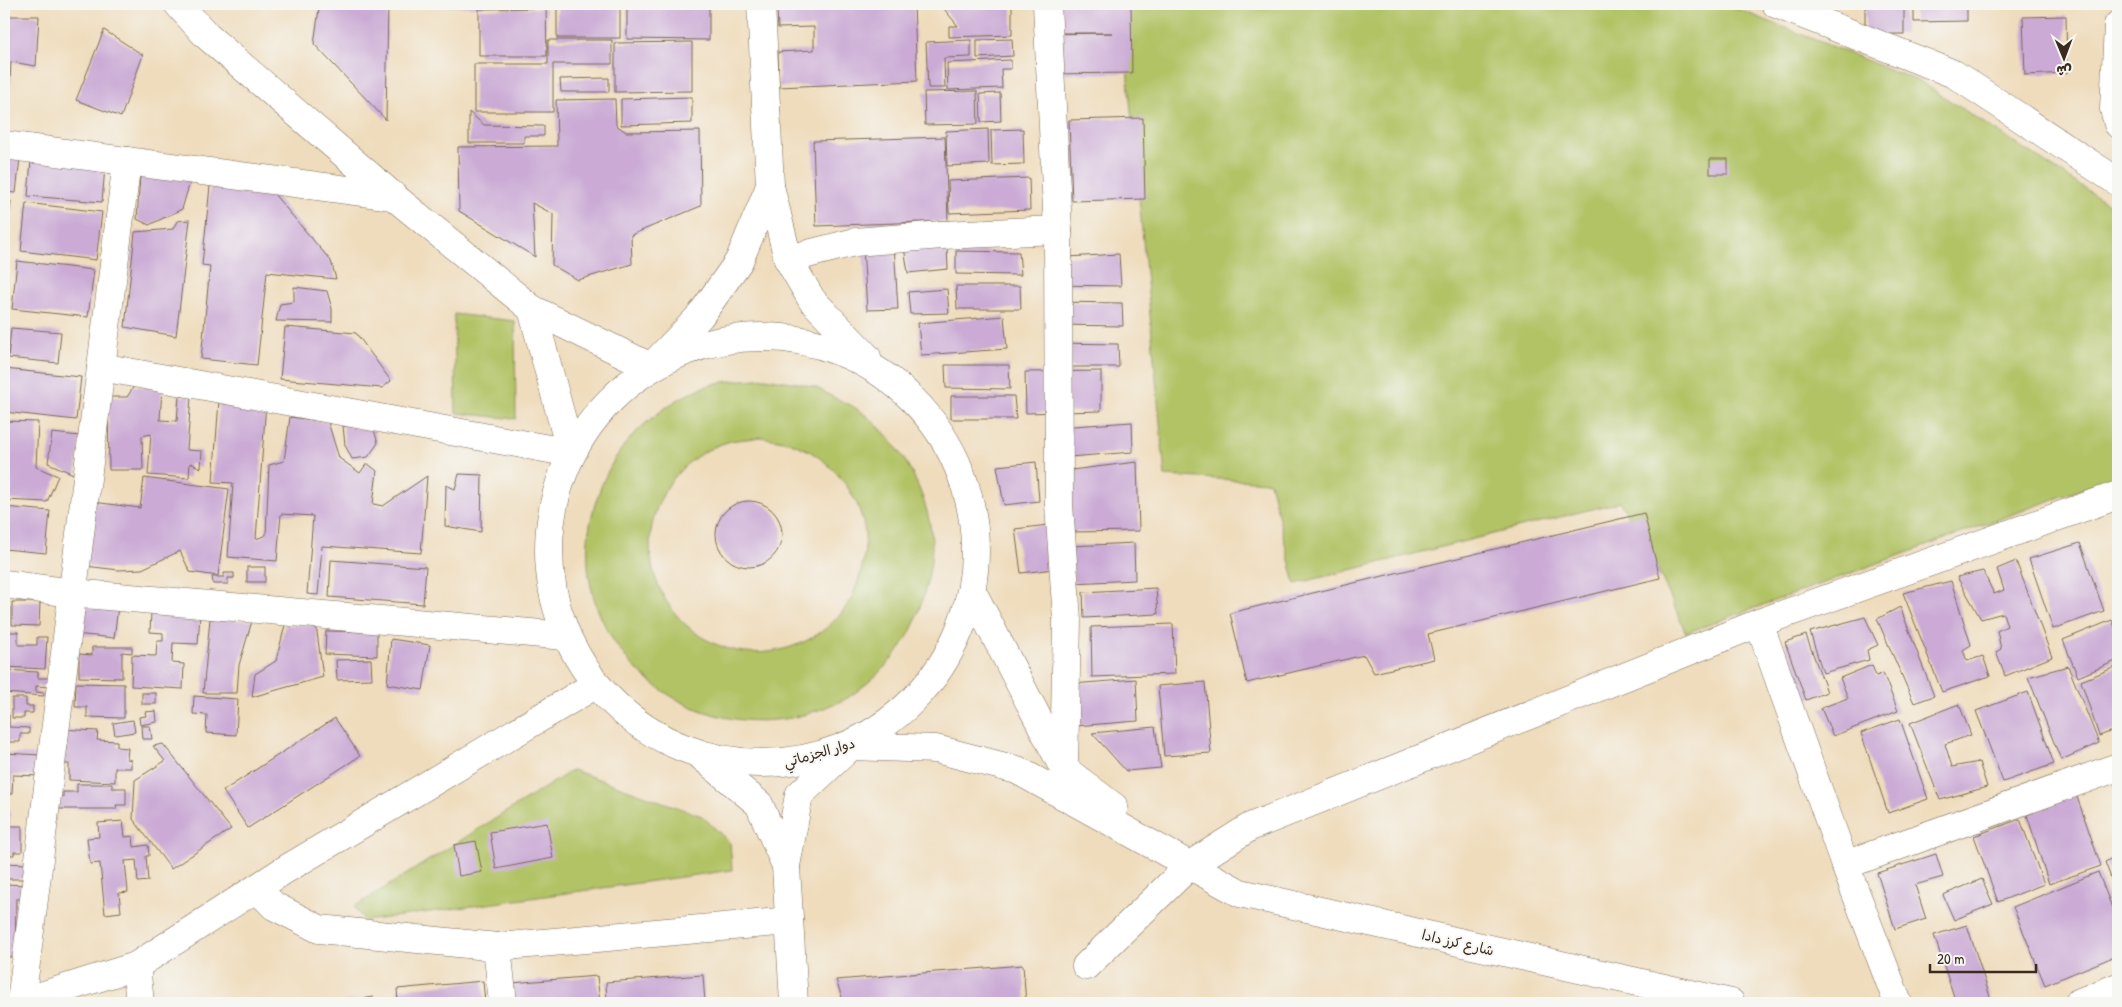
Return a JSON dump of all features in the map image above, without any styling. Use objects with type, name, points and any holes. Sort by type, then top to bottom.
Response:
[{"type":"street","points":[[178,4],[207,36],[394,196],[532,308],[650,367],[700,316],[739,261],[770,186]]},
{"type":"street","points":[[761,4],[770,186],[788,259],[812,300],[878,369]]},
{"type":"street","points":[[1047,4],[1058,230],[1059,505],[1067,620],[1064,769]]},
{"type":"street","points":[[1776,4],[1828,14],[1954,74],[2118,182]]},
{"type":"street","points":[[2117,114],[2118,25]]},
{"type":"street","points":[[4,145],[394,196]]},
{"type":"street","points":[[127,162],[20,1003],[136,966],[257,889],[595,685]]},
{"type":"street","points":[[788,259],[855,242],[942,235],[1058,230]]},
{"type":"street","points":[[101,367],[571,452],[532,308]]},
{"type":"street","name":"دوار الجزماتي","points":[[765,335],[824,344],[878,369],[948,440],[978,536],[974,595],[957,642],[930,685],[894,720],[850,746],[776,764],[700,755],[642,728],[595,685],[579,661],[565,636],[549,575],[551,512],[571,452],[604,404],[650,367],[705,343],[765,335]]},
{"type":"street","points":[[1086,966],[1190,865],[1250,827],[1759,622],[2118,495]]},
{"type":"street","points":[[4,584],[73,593],[565,636]]},
{"type":"street","points":[[974,595],[1064,769],[1190,865]]},
{"type":"street","points":[[1759,622],[1845,866],[1898,1003]]},
{"type":"street","points":[[794,1003],[786,866],[799,795],[850,746],[936,749],[1016,770],[1190,865]]},
{"type":"street","points":[[700,755],[759,804],[786,866]]},
{"type":"street","points":[[1845,866],[2118,767]]},
{"type":"street","name":"شارع كرز دادا","points":[[1190,865],[1240,893],[1731,1003]]},
{"type":"street","points":[[257,889],[274,906],[319,929],[496,948],[789,921]]},
{"type":"street","points":[[496,948],[503,1003]]},
{"type":"street","points":[[136,966],[140,1003]]},
{"type":"street","points":[[2078,1003],[2118,987]]},
{"type":"green space","points":[[1121,4],[1725,4],[1921,82],[2118,210],[2118,476],[1686,633],[1657,567],[1620,502],[1295,584],[1270,482],[1165,476]]},
{"type":"green space","points":[[454,314],[515,321],[516,419],[456,413]]},
{"type":"green space","points":[[766,378],[796,383],[821,390],[854,407],[884,432],[906,462],[915,479],[927,513],[932,542],[929,574],[917,616],[906,640],[889,662],[870,681],[849,697],[824,708],[774,720],[726,717],[681,702],[643,675],[613,639],[594,597],[588,549],[601,486],[618,454],[641,427],[666,407],[699,389],[723,382]],"holes":[[[761,437],[787,442],[805,449],[830,467],[841,478],[858,505],[865,535],[865,548],[860,574],[852,596],[841,613],[826,628],[808,640],[762,653],[728,649],[698,635],[674,612],[658,584],[650,551],[654,517],[670,483],[682,469],[713,447],[731,441]]]},
{"type":"green space","points":[[573,770],[702,816],[730,843],[732,870],[365,921],[354,907]]},
{"type":"building","points":[[337,4],[388,4],[386,120],[314,44],[319,9],[336,6]]},
{"type":"building","points":[[428,4],[484,4],[483,7],[428,6]]},
{"type":"building","points":[[557,4],[620,4],[620,38],[557,38]]},
{"type":"building","points":[[627,4],[709,4],[709,40],[627,39]]},
{"type":"building","points":[[914,4],[917,81],[779,87],[778,52],[814,50],[814,27],[778,28],[777,8]]},
{"type":"building","points":[[940,4],[1012,4],[1012,35],[949,37],[949,26],[958,26]]},
{"type":"building","points":[[1060,4],[1131,4],[1132,73],[1046,74],[1045,34],[1113,33],[1061,33]]},
{"type":"building","points":[[1865,4],[1904,4],[1904,34],[1865,34]]},
{"type":"building","points":[[1914,4],[1967,4],[1967,21],[1914,22]]},
{"type":"building","points":[[546,8],[547,56],[479,56],[479,9]]},
{"type":"building","points":[[4,16],[39,16],[36,66],[11,62],[8,116],[4,115]]},
{"type":"building","points":[[2066,16],[2067,73],[2025,75],[2023,17]]},
{"type":"building","points":[[104,30],[143,55],[121,117],[76,100]]},
{"type":"building","points":[[1012,39],[1013,56],[977,58],[977,40]]},
{"type":"building","points":[[548,40],[612,40],[612,64],[553,64],[553,112],[474,112],[474,64],[548,64]]},
{"type":"building","points":[[971,40],[971,57],[944,58],[945,88],[928,88],[926,42]]},
{"type":"building","points":[[692,42],[692,91],[615,92],[615,43]]},
{"type":"building","points":[[1011,60],[1011,69],[1001,69],[1002,88],[948,90],[947,63]]},
{"type":"building","points":[[609,78],[609,92],[561,92],[560,79]]},
{"type":"building","points":[[977,91],[978,124],[925,125],[924,92]]},
{"type":"building","points":[[1000,93],[1001,121],[981,122],[980,94]]},
{"type":"building","points":[[692,97],[692,123],[621,125],[621,99]]},
{"type":"building","points":[[615,99],[616,125],[626,132],[700,131],[701,206],[631,235],[632,264],[578,280],[552,265],[553,214],[532,203],[535,257],[459,211],[458,147],[557,146],[556,100]]},
{"type":"building","points":[[469,112],[484,125],[544,126],[544,136],[524,136],[524,143],[469,143]]},
{"type":"building","points":[[1143,118],[1145,199],[1072,201],[1069,120]]},
{"type":"building","points":[[988,129],[989,164],[947,166],[946,131]]},
{"type":"building","points":[[1023,129],[1024,164],[992,165],[991,130]]},
{"type":"building","points":[[945,137],[948,221],[816,226],[813,141]]},
{"type":"building","points":[[4,156],[20,158],[16,193],[4,192]]},
{"type":"building","points":[[1710,159],[1728,159],[1728,174],[1710,174]]},
{"type":"building","points":[[31,160],[105,167],[102,202],[28,196]]},
{"type":"building","points":[[140,177],[191,179],[182,209],[149,225],[137,219]]},
{"type":"building","points":[[1029,178],[1030,210],[949,213],[948,181]]},
{"type":"building","points":[[210,186],[273,193],[331,261],[336,279],[267,272],[257,365],[201,359],[210,266],[202,265]]},
{"type":"building","points":[[4,200],[11,201],[5,251],[4,251]]},
{"type":"building","points":[[26,203],[102,212],[96,260],[21,251]]},
{"type":"building","points":[[190,220],[176,336],[125,327],[135,232],[173,229],[177,221]]},
{"type":"building","points":[[894,245],[898,309],[867,310],[863,248]]},
{"type":"building","points":[[947,246],[948,269],[908,273],[904,247]]},
{"type":"building","points":[[956,251],[1019,252],[1021,275],[956,274]]},
{"type":"building","points":[[1119,254],[1121,286],[1052,285],[1050,258]]},
{"type":"building","points":[[17,261],[94,270],[88,317],[12,309]]},
{"type":"building","points":[[956,286],[1020,286],[1021,309],[957,309]]},
{"type":"building","points":[[294,287],[327,291],[332,309],[332,322],[276,321],[280,304],[294,302]]},
{"type":"building","points":[[947,289],[949,313],[910,314],[908,292]]},
{"type":"building","points":[[1058,302],[1122,303],[1123,326],[1059,325]]},
{"type":"building","points":[[1004,316],[1007,349],[921,355],[918,323]]},
{"type":"building","points":[[285,327],[356,333],[391,381],[382,388],[280,379]]},
{"type":"building","points":[[11,328],[61,332],[58,363],[8,358]]},
{"type":"building","points":[[1054,343],[1118,344],[1119,367],[1054,367]]},
{"type":"building","points":[[945,365],[1009,365],[1010,389],[946,388]]},
{"type":"building","points":[[5,369],[81,377],[76,420],[4,412]]},
{"type":"building","points":[[1101,371],[1101,411],[1026,413],[1025,372]]},
{"type":"building","points":[[134,386],[162,388],[160,420],[177,421],[179,396],[191,397],[187,450],[202,451],[201,468],[190,463],[189,478],[148,475],[151,434],[142,436],[143,470],[109,470],[108,397],[127,397]]},
{"type":"building","points":[[951,396],[1014,396],[1016,419],[951,419]]},
{"type":"building","points":[[219,400],[266,403],[256,539],[266,535],[269,465],[284,461],[290,417],[328,422],[339,458],[360,473],[367,463],[377,471],[373,504],[383,506],[427,476],[421,553],[322,546],[318,595],[307,594],[313,516],[281,514],[277,561],[228,557],[233,483],[213,482]]},
{"type":"building","points":[[4,421],[38,422],[36,467],[58,476],[47,502],[4,500]]},
{"type":"building","points":[[1132,422],[1133,452],[1056,458],[1059,427]]},
{"type":"building","points":[[343,426],[374,430],[378,443],[368,457],[352,459],[345,445]]},
{"type":"building","points":[[52,433],[80,436],[76,475],[48,463]]},
{"type":"building","points":[[1036,462],[1039,501],[1004,505],[997,466]]},
{"type":"building","points":[[1137,462],[1139,531],[1070,532],[1063,471]]},
{"type":"building","points":[[459,474],[482,475],[481,532],[445,526],[446,485],[455,489]]},
{"type":"building","points":[[144,478],[229,489],[218,576],[190,572],[180,551],[142,569],[119,570],[85,566],[93,502],[140,508]]},
{"type":"building","points":[[743,501],[755,501],[773,510],[780,521],[782,534],[780,547],[773,558],[762,565],[743,567],[730,562],[721,553],[716,540],[716,528],[721,515],[730,506]]},
{"type":"building","points":[[4,507],[50,511],[46,553],[4,549]]},
{"type":"building","points":[[1644,513],[1660,578],[1428,634],[1434,659],[1374,673],[1364,655],[1247,683],[1230,613]]},
{"type":"building","points":[[1048,525],[1054,569],[1021,573],[1015,529]]},
{"type":"building","points":[[1134,543],[1135,580],[1073,583],[1071,546]]},
{"type":"building","points":[[2080,543],[2104,611],[2053,629],[2029,559]]},
{"type":"building","points":[[331,560],[426,567],[423,604],[329,597]]},
{"type":"building","points":[[2016,561],[2052,657],[2005,676],[1996,652],[2001,649],[1997,631],[2007,626],[2003,613],[1981,619],[1957,577],[1983,571],[1994,594],[2004,590],[1997,569]]},
{"type":"building","points":[[247,567],[265,567],[265,582],[247,582]]},
{"type":"building","points":[[224,573],[234,573],[234,578],[228,578],[228,584],[213,584],[212,577],[224,577]]},
{"type":"building","points":[[1951,581],[1971,645],[1963,650],[1967,661],[1983,656],[1990,676],[1942,692],[1903,593]]},
{"type":"building","points":[[1156,588],[1158,614],[1084,618],[1083,592]]},
{"type":"building","points":[[12,602],[40,602],[39,626],[12,625]]},
{"type":"building","points":[[78,603],[118,607],[114,638],[75,634]]},
{"type":"building","points":[[1900,607],[1934,696],[1914,703],[1877,619]]},
{"type":"building","points":[[151,612],[200,614],[198,644],[173,643],[172,663],[184,664],[183,689],[131,686],[132,655],[156,656],[157,641],[163,641],[163,633],[150,632]]},
{"type":"building","points":[[1865,617],[1878,645],[1867,650],[1869,660],[1823,673],[1810,632]]},
{"type":"building","points":[[210,619],[252,621],[239,665],[237,693],[203,693]]},
{"type":"building","points":[[2112,620],[2118,634],[2118,660],[2078,677],[2063,640]]},
{"type":"building","points":[[1173,624],[1175,674],[1092,677],[1091,627]]},
{"type":"building","points":[[285,625],[316,625],[323,677],[252,697],[255,674],[276,661]]},
{"type":"building","points":[[326,631],[377,632],[377,656],[325,654]]},
{"type":"building","points":[[5,632],[18,632],[18,645],[37,645],[37,637],[47,637],[45,669],[4,667]]},
{"type":"building","points":[[1806,635],[1827,692],[1806,700],[1785,642]]},
{"type":"building","points":[[391,639],[430,645],[423,690],[387,684]]},
{"type":"building","points":[[92,647],[132,647],[132,653],[122,652],[122,678],[79,677],[79,654],[92,655]]},
{"type":"building","points":[[371,659],[372,679],[337,680],[336,660]]},
{"type":"building","points":[[1872,665],[1876,676],[1883,673],[1898,711],[1833,736],[1821,708],[1848,698],[1840,678]]},
{"type":"building","points":[[2068,666],[2099,743],[2061,760],[2028,677]]},
{"type":"building","points":[[2118,666],[2118,729],[2099,736],[2081,681]]},
{"type":"building","points":[[4,670],[38,672],[38,678],[50,678],[50,687],[36,686],[36,692],[44,693],[44,696],[4,693]]},
{"type":"building","points":[[1136,679],[1138,721],[1075,726],[1072,684]]},
{"type":"building","points":[[1205,682],[1211,753],[1164,756],[1158,686]]},
{"type":"building","points":[[76,683],[124,684],[124,718],[87,717],[87,707],[75,707]]},
{"type":"building","points":[[2028,692],[2054,764],[2003,782],[1976,711]]},
{"type":"building","points":[[142,693],[156,693],[156,704],[142,704]]},
{"type":"building","points":[[194,696],[238,699],[236,735],[206,733],[207,715],[193,714]]},
{"type":"building","points":[[12,698],[26,698],[26,706],[33,706],[33,713],[24,713],[24,718],[12,718]]},
{"type":"building","points":[[1959,704],[1971,735],[1945,744],[1952,767],[1979,762],[1987,787],[1940,800],[1910,723]]},
{"type":"building","points":[[156,711],[157,722],[140,725],[139,717],[146,716],[145,712]]},
{"type":"building","points":[[4,715],[9,715],[9,727],[29,728],[29,734],[20,734],[20,742],[4,742]]},
{"type":"building","points":[[335,718],[360,756],[248,828],[223,791]]},
{"type":"building","points":[[1900,719],[1928,799],[1888,813],[1861,733]]},
{"type":"building","points":[[133,720],[135,732],[115,735],[113,723]]},
{"type":"building","points":[[141,726],[150,726],[152,739],[142,739]]},
{"type":"building","points":[[1155,727],[1161,768],[1126,771],[1092,733]]},
{"type":"building","points":[[59,729],[98,731],[97,740],[117,741],[117,747],[128,748],[127,759],[131,760],[131,768],[115,768],[115,782],[69,780],[69,764],[62,764]]},
{"type":"building","points":[[163,744],[231,829],[171,869],[133,819],[135,780],[165,761],[153,746]]},
{"type":"building","points":[[4,753],[41,755],[40,776],[13,775],[12,794],[4,794]]},
{"type":"building","points":[[77,784],[112,784],[112,788],[126,788],[126,805],[116,805],[117,809],[51,809],[57,797],[63,797],[63,792],[77,792]]},
{"type":"building","points":[[2076,794],[2101,866],[2049,884],[2027,815]]},
{"type":"building","points":[[4,811],[10,811],[10,825],[4,825]]},
{"type":"building","points":[[2020,819],[2044,884],[1998,902],[1974,836]]},
{"type":"building","points":[[123,821],[125,837],[133,836],[134,847],[148,845],[149,856],[146,856],[148,881],[138,882],[136,860],[125,861],[128,892],[119,893],[121,912],[105,914],[100,863],[90,864],[87,838],[99,837],[98,823]]},
{"type":"building","points":[[547,823],[553,858],[496,869],[490,832]]},
{"type":"building","points":[[4,826],[22,826],[22,852],[14,852],[14,855],[4,855]]},
{"type":"building","points":[[476,841],[482,872],[459,876],[454,845]]},
{"type":"building","points":[[1936,854],[1943,877],[1915,885],[1926,919],[1895,929],[1877,873]]},
{"type":"building","points":[[2118,855],[2118,897],[2105,862]]},
{"type":"building","points":[[4,863],[27,864],[27,879],[4,879]]},
{"type":"building","points":[[2098,872],[2118,923],[2118,955],[2045,985],[2013,907]]},
{"type":"building","points":[[1982,879],[1993,904],[1954,920],[1943,895]]},
{"type":"building","points":[[4,884],[29,885],[29,899],[16,899],[15,957],[4,957]]},
{"type":"building","points":[[1967,925],[1992,1003],[1956,1003],[1934,935]]},
{"type":"building","points":[[1023,965],[1026,1003],[844,1003],[836,980]]},
{"type":"building","points":[[703,975],[705,1003],[607,1003],[606,982]]},
{"type":"building","points":[[597,976],[600,1003],[513,1003],[511,983]]},
{"type":"building","points":[[483,981],[485,1003],[398,1003],[397,989]]},
{"type":"building","points":[[374,997],[375,1003],[341,1002]]}]
